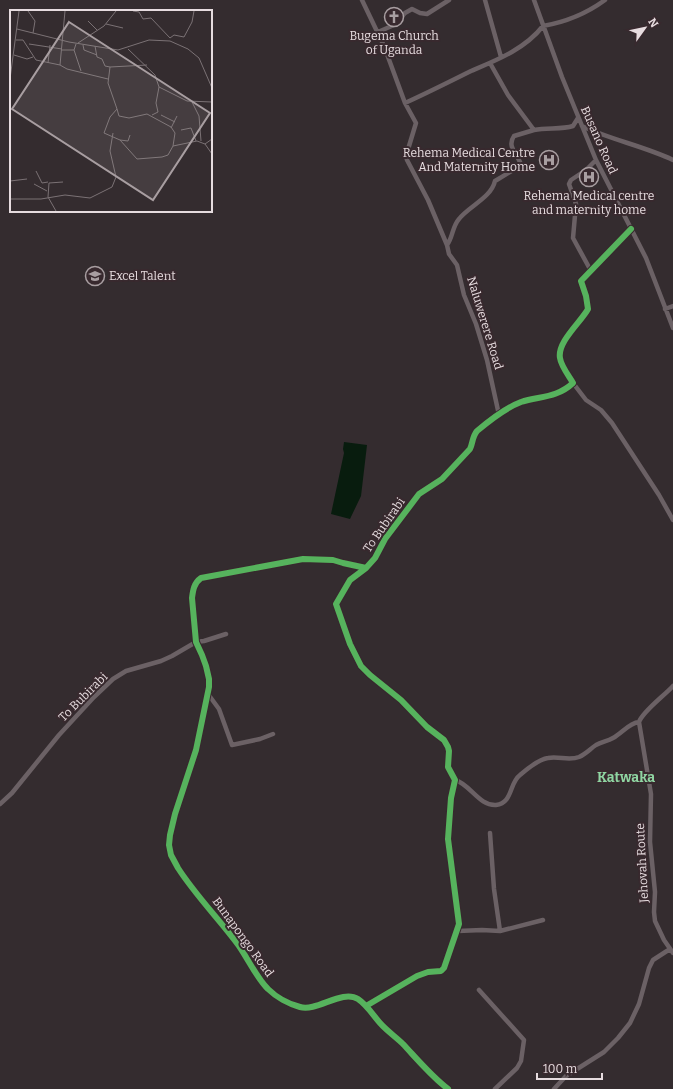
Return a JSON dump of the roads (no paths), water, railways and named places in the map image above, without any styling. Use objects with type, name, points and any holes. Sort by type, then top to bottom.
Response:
[{"type":"street","name":"Naluwerere Road","points":[[362,0],[388,55],[405,103],[416,123],[406,156],[407,160],[428,200],[447,245],[449,254],[457,266],[464,295],[476,324],[487,360],[499,415]]},
{"type":"street","points":[[378,32],[394,24],[405,13],[412,9],[420,13],[427,14],[449,0]]},
{"type":"street","points":[[485,0],[501,57]]},
{"type":"street","name":"Busano Road","points":[[534,0],[578,118],[596,160],[646,258],[673,328]]},
{"type":"street","points":[[405,103],[490,63],[518,48],[535,37],[543,26],[561,23],[580,15],[605,0]]},
{"type":"street","points":[[490,63],[508,96],[534,130]]},
{"type":"street","points":[[447,245],[450,240],[452,230],[458,219],[494,187],[495,181],[520,166],[520,162],[511,144],[511,140],[514,136],[544,128],[573,126],[578,118]]},
{"type":"street","points":[[582,126],[601,135],[648,150],[673,160]]},
{"type":"street","points":[[591,271],[573,238],[576,204],[569,184],[574,177],[586,170],[596,160]]},
{"type":"street","points":[[631,229],[581,281],[586,296],[588,309],[567,337],[560,355],[560,359],[573,383],[586,400],[600,410],[612,423],[659,495],[673,520]]},
{"type":"street","points":[[665,310],[673,306]]},
{"type":"street","points":[[499,415],[510,407],[522,402],[556,395],[568,388],[573,383]]},
{"type":"street","name":"To Bubirabi","points":[[0,804],[12,793],[94,697],[113,679],[126,671],[172,656],[196,642],[192,598],[196,584],[201,578],[303,559],[333,560],[344,564],[366,568],[375,558],[385,538],[419,494],[442,479],[456,466],[470,450],[475,434],[499,415]]},
{"type":"street","points":[[366,568],[350,580],[336,604],[350,644],[359,662],[366,671],[401,700],[427,727],[444,740],[448,746],[448,767],[455,780],[451,798],[448,839],[459,919],[458,931],[446,966],[443,970],[428,972],[417,976],[366,1006]]},
{"type":"street","points":[[196,642],[226,634]]},
{"type":"street","name":"Bunapongo Road","points":[[196,642],[202,655],[209,678],[208,694],[196,750],[179,801],[170,835],[171,855],[178,868],[235,940],[261,981],[269,990],[290,1003],[300,1007],[309,1007],[342,997],[353,996],[359,999],[381,1024],[401,1042],[436,1080],[448,1089]]},
{"type":"street","points":[[455,780],[462,782],[474,795],[483,801],[496,805],[504,802],[509,796],[514,782],[519,775],[547,758],[574,759],[586,754],[596,745],[613,738],[634,723],[639,722],[643,713],[663,697],[673,686]]},
{"type":"street","points":[[208,694],[219,709],[232,745],[260,739],[273,734]]},
{"type":"street","name":"Jehovah Route","points":[[639,722],[651,794],[650,842],[655,892],[655,921],[672,951]]},
{"type":"street","points":[[490,833],[494,889],[500,931]]},
{"type":"street","points":[[458,931],[500,931],[543,920]]},
{"type":"street","points":[[554,1089],[566,1076],[604,1052],[618,1038],[630,1022],[639,1004],[649,968],[654,960],[672,951]]},
{"type":"street","points":[[479,990],[524,1040],[521,1061],[517,1068],[495,1089]]},
{"type":"place","name":"Bugema Church of Uganda","points":[[394,17]]},
{"type":"place","name":"Rehema Medical Centre And Maternity Home","points":[[549,160]]},
{"type":"place","name":"Rehema Medical centre and maternity home","points":[[589,177]]},
{"type":"place","name":"Excel Talent","points":[[95,276]]},
{"type":"district","name":"Katwaka","points":[[626,777]]}]
